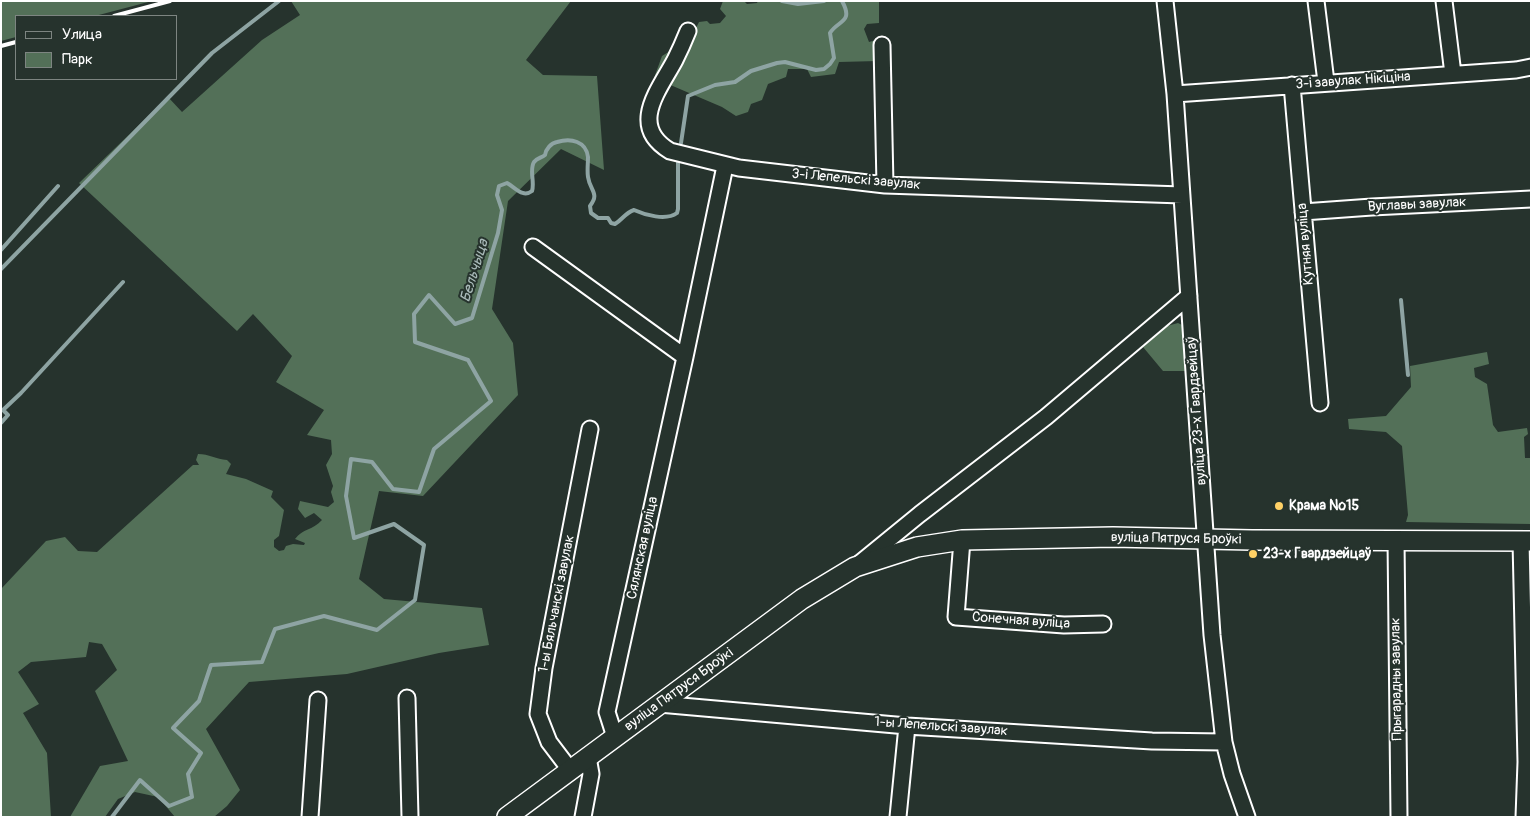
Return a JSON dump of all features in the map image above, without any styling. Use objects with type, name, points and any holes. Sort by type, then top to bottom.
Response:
[{"type":"main road","name":"вуліца Пятруся Броўкі","points":[[507,817],[802,599],[855,567],[917,548],[962,540],[1113,537],[1526,541]]},
{"type":"street","name":"вуліца 23-х Гвардзейцаў","points":[[1165,1],[1175,94],[1212,635],[1224,742],[1232,774],[1247,817]]},
{"type":"street","points":[[1316,1],[1326,82]]},
{"type":"street","points":[[1444,1],[1453,74]]},
{"type":"street","name":"3-і Лепельскі завулак","points":[[688,31],[651,104],[649,117],[649,127],[654,138],[670,151],[725,166],[885,185],[1182,195]]},
{"type":"street","points":[[882,45],[885,185]]},
{"type":"street","name":"3-і завулак Нікіціна","points":[[1175,94],[1516,70],[1531,67]]},
{"type":"street","name":"Кутняя вуліца","points":[[1292,85],[1320,404]]},
{"type":"street","name":"Сялянская вуліца","points":[[615,737],[607,712],[686,358],[725,166]]},
{"type":"street","name":"Вуглавы завулак","points":[[1303,212],[1380,206],[1531,199]]},
{"type":"street","points":[[533,247],[686,358]]},
{"type":"street","name":"вуліца Пятруся Броўкі","points":[[855,567],[920,514],[1046,417],[1189,296]]},
{"type":"street","name":"1-ы Бяльчанскі завулак","points":[[571,770],[550,742],[538,714],[544,668],[590,429]]},
{"type":"street","name":"Сонечная вуліца","points":[[962,540],[956,617],[1064,625],[1103,624]]},
{"type":"street","name":"Прыгарадны завулак","points":[[1396,540],[1399,817]]},
{"type":"street","points":[[1524,817],[1526,762],[1526,541]]},
{"type":"street","points":[[407,698],[410,817]]},
{"type":"street","points":[[310,817],[318,700]]},
{"type":"street","name":"1-ы Лепельскі завулак","points":[[659,704],[907,726],[1152,741],[1224,742]]},
{"type":"street","points":[[898,817],[907,726]]},
{"type":"street","points":[[583,817],[591,774],[588,757]]},
{"type":"green space","points":[[1,1],[152,1],[99,15],[15,15],[15,37],[1,41]]},
{"type":"green space","points":[[291,1],[571,1],[526,60],[543,75],[597,76],[604,170],[561,149],[508,201],[492,309],[513,343],[518,395],[423,496],[379,491],[359,579],[384,599],[482,608],[489,645],[439,653],[347,674],[249,682],[206,729],[240,790],[227,806],[214,817],[175,817],[158,797],[135,792],[118,799],[105,817],[70,817],[100,766],[128,761],[95,691],[117,670],[102,644],[89,642],[86,657],[31,662],[18,672],[39,704],[23,713],[47,753],[51,817],[1,817],[1,589],[46,541],[65,537],[78,551],[97,552],[193,465],[199,465],[196,460],[198,454],[227,460],[231,464],[226,474],[246,479],[273,491],[271,497],[284,510],[279,536],[274,540],[274,547],[279,551],[293,544],[304,545],[305,543],[295,539],[298,535],[322,520],[314,513],[305,518],[298,509],[300,501],[328,507],[334,502],[331,492],[333,486],[326,465],[332,454],[331,440],[307,435],[324,410],[276,382],[292,356],[253,314],[237,331],[79,183],[168,97],[182,112],[262,40],[300,15]]},
{"type":"green space","points":[[723,1],[744,1],[747,4],[757,3],[758,1],[879,1],[879,23],[867,24],[864,29],[869,42],[876,40],[880,44],[878,61],[839,62],[835,74],[811,77],[807,69],[788,69],[786,77],[768,84],[762,100],[751,104],[748,112],[736,116],[722,107],[654,78],[662,56],[691,38],[699,22],[720,23],[726,16],[720,9]]},
{"type":"green space","points":[[1178,323],[1184,329],[1188,371],[1163,371],[1143,347],[1167,326]]},
{"type":"green space","points":[[1487,352],[1489,364],[1474,368],[1475,377],[1487,384],[1493,425],[1498,432],[1527,428],[1528,434],[1524,437],[1525,458],[1531,458],[1531,524],[1406,522],[1408,515],[1402,446],[1386,432],[1349,429],[1348,419],[1386,416],[1411,387],[1410,366]]},
{"type":"waterway","points":[[1,269],[212,53],[279,1]]},
{"type":"waterway","name":"Бельчыца","points":[[782,1],[798,4],[824,1]]},
{"type":"waterway","name":"Бельчыца","points":[[681,143],[688,96],[715,85],[735,82],[751,71],[777,63],[785,62],[816,70],[824,69],[830,64],[834,58],[830,33],[846,17],[842,1]]},
{"type":"waterway","name":"Бельчыца","points":[[112,817],[140,780],[169,806],[192,797],[188,774],[201,753],[173,728],[199,701],[211,665],[262,662],[275,629],[324,616],[377,630],[415,600],[424,545],[394,524],[354,538],[346,496],[351,459],[372,462],[393,489],[419,492],[434,449],[491,401],[468,360],[415,342],[414,314],[429,295],[455,324],[472,318],[498,233],[502,210],[497,195],[499,186],[507,183],[520,192],[529,193],[533,187],[532,169],[535,161],[545,155],[549,147],[555,143],[567,140],[577,142],[584,147],[588,157],[588,177],[594,195],[590,206],[591,213],[598,218],[608,218],[611,223],[615,224],[634,210],[661,217],[677,213],[678,162]]},
{"type":"waterway","points":[[1,250],[58,186]]},
{"type":"waterway","points":[[1,423],[8,415],[3,410],[21,393],[123,282]]},
{"type":"waterway","points":[[1401,300],[1408,375]]},
{"type":"railway","points":[[118,15],[170,1]]},
{"type":"railway","points":[[1,46],[15,42]]},
{"type":"place","name":"Крама №15","points":[[1279,506]]},
{"type":"place","name":"23-х Гвардзейцаў","points":[[1253,554]]}]
